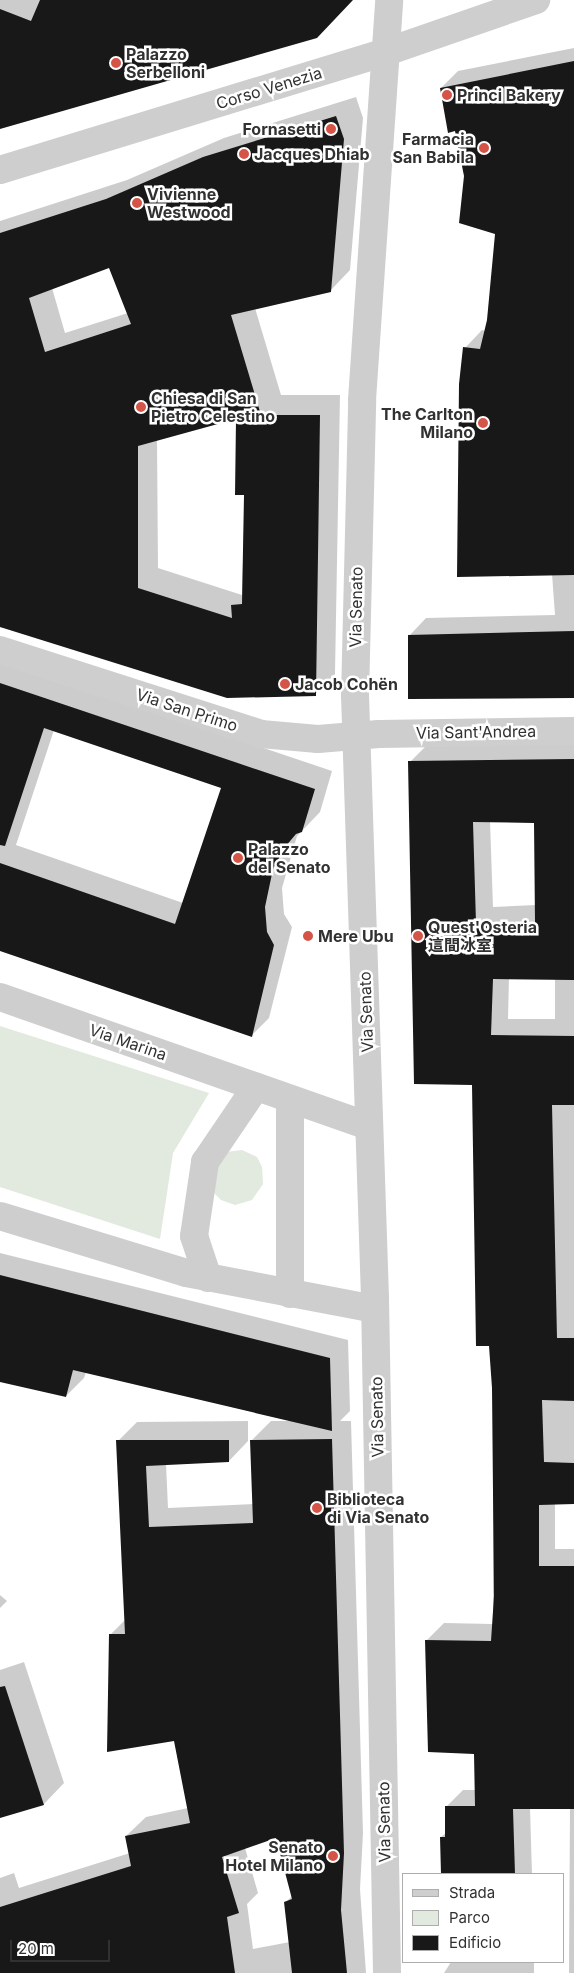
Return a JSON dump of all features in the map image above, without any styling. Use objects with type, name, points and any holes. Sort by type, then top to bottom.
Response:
[{"type":"street","name":"Via Senato","points":[[387,1973],[369,1126],[367,734],[362,400],[389,0]]},
{"type":"street","name":"Corso Venezia","points":[[0,170],[386,52],[536,0]]},
{"type":"street","name":"Via San Primo","points":[[0,650],[260,734],[318,739],[367,734]]},
{"type":"street","name":"Via Sant'Andrea","points":[[367,734],[574,731]]},
{"type":"street","name":"Via Marina","points":[[0,997],[369,1126]]},
{"type":"street","points":[[208,1278],[194,1236],[205,1162],[256,1087]]},
{"type":"street","points":[[290,1099],[290,1294]]},
{"type":"street","points":[[0,1216],[208,1278],[374,1308]]},
{"type":"green space","points":[[0,1026],[209,1093],[173,1153],[160,1239],[0,1187]]},
{"type":"green space","points":[[242,1150],[257,1157],[262,1167],[263,1184],[252,1200],[235,1205],[221,1200],[214,1193],[210,1165],[226,1152]]},
{"type":"building","name":"Palazzo Serbelloni","points":[[40,0],[353,0],[317,38],[0,129],[0,9],[31,21]]},
{"type":"building","points":[[574,61],[574,575],[457,577],[459,384],[463,347],[480,349],[487,320],[495,234],[459,223],[464,176],[455,131],[448,133],[440,88]]},
{"type":"building","points":[[336,116],[344,139],[331,292],[231,315],[261,415],[320,415],[316,696],[227,698],[0,627],[0,233],[106,199],[203,157]],"holes":[[[109,268],[131,324],[45,352],[29,298]],[[236,419],[235,495],[244,495],[242,604],[231,605],[232,618],[138,588],[138,446]]]},
{"type":"building","points":[[574,631],[574,698],[408,699],[408,635]]},
{"type":"building","name":"Palazzo del Senato","points":[[0,683],[315,789],[302,832],[296,834],[285,847],[273,869],[265,907],[267,932],[274,945],[252,1037],[0,951],[0,863],[175,924],[221,788],[44,728],[5,846],[0,845]]},
{"type":"building","points":[[574,759],[574,980],[493,979],[491,1035],[574,1036],[574,1105],[552,1105],[557,1338],[574,1338],[574,1401],[542,1400],[544,1462],[574,1463],[574,1504],[539,1505],[539,1566],[574,1566],[574,1809],[513,1809],[515,1873],[441,1873],[440,1837],[445,1837],[445,1806],[475,1806],[474,1754],[428,1752],[425,1640],[491,1641],[494,1596],[492,1388],[489,1346],[476,1346],[472,1085],[414,1084],[408,761]],"holes":[[[473,822],[534,823],[535,922],[476,923]]]},
{"type":"building","points":[[0,1275],[330,1358],[332,1431],[73,1370],[66,1397],[0,1382]]},
{"type":"building","points":[[332,1439],[344,1853],[341,1910],[347,1973],[292,1973],[284,1902],[292,1899],[276,1838],[222,1857],[239,1913],[227,1917],[235,1973],[0,1973],[0,1907],[131,1866],[125,1836],[190,1823],[174,1741],[107,1752],[109,1634],[125,1634],[116,1440],[229,1440],[229,1462],[146,1466],[149,1527],[253,1523],[250,1440]]},
{"type":"building","points":[[5,1686],[44,1805],[0,1818],[0,1687]]},
{"type":"place","name":"Palazzo Serbelloni","points":[[116,63]]},
{"type":"place","name":"Princi Bakery","points":[[447,95]]},
{"type":"place","name":"Fornasetti","points":[[331,129]]},
{"type":"place","name":"Farmacia San Babila","points":[[484,148]]},
{"type":"place","name":"Jacques Dhiab","points":[[244,154]]},
{"type":"place","name":"Vivienne Westwood","points":[[137,203]]},
{"type":"place","name":"Chiesa di San Pietro Celestino","points":[[141,407]]},
{"type":"place","name":"The Carlton Milano","points":[[483,423]]},
{"type":"place","name":"Jacob Cohën","points":[[285,684]]},
{"type":"place","name":"Palazzo del Senato","points":[[238,858]]},
{"type":"place","name":"Mere Ubu","points":[[308,936]]},
{"type":"place","name":"Quest'Osteria 這間冰室","points":[[418,936]]},
{"type":"place","name":"Biblioteca di Via Senato","points":[[317,1508]]},
{"type":"place","name":"Senato Hotel Milano","points":[[333,1856]]}]
